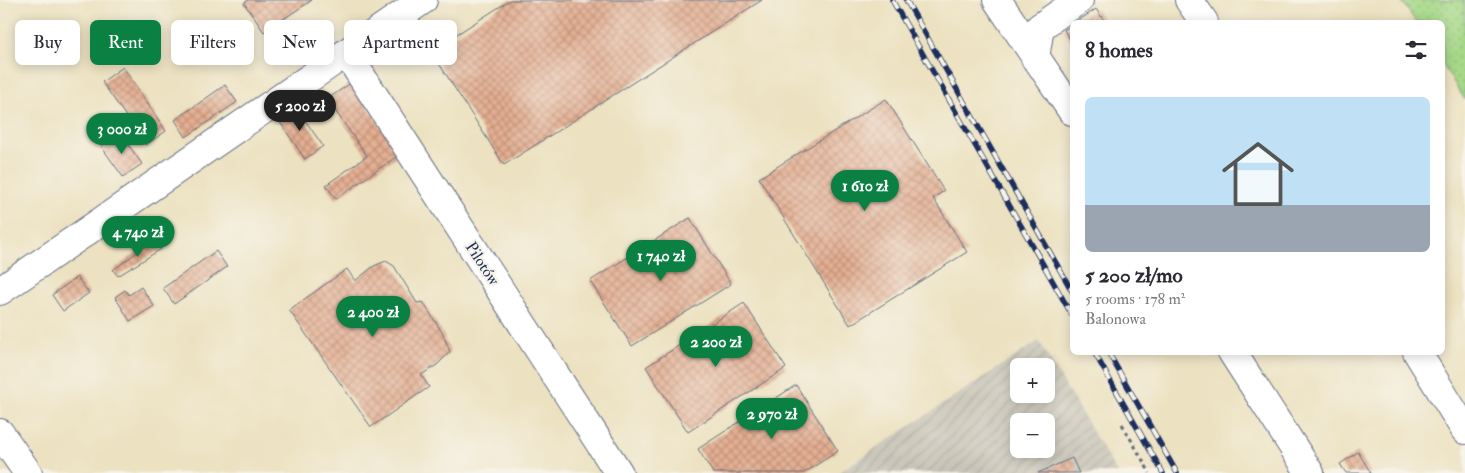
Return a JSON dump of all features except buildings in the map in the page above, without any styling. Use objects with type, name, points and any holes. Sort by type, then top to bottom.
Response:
[{"type":"street","points":[[395,20],[423,0]]},
{"type":"street","points":[[997,0],[1070,108]]},
{"type":"street","points":[[1035,58],[1040,27],[1079,0]]},
{"type":"street","points":[[1189,0],[1203,20]]},
{"type":"street","points":[[0,291],[344,56]]},
{"type":"street","name":"Pilotów","points":[[354,65],[619,473]]},
{"type":"street","points":[[1234,355],[1310,473]]},
{"type":"street","points":[[1418,355],[1465,430]]},
{"type":"street","points":[[0,433],[28,473]]},
{"type":"path","points":[[1122,424],[1150,473]]},
{"type":"shaded area","points":[[1039,341],[1049,358],[1013,358]]},
{"type":"shaded area","points":[[1010,360],[1010,403],[1055,403],[1055,368],[1117,473],[838,473]]},
{"type":"green space","points":[[1401,0],[1465,0],[1465,100],[1445,68],[1445,20],[1415,20]]},
{"type":"railway","points":[[892,0],[1070,312]]},
{"type":"railway","points":[[906,0],[1070,287]]},
{"type":"railway","points":[[1096,355],[1163,473]]},
{"type":"railway","points":[[1110,355],[1177,473]]}]
